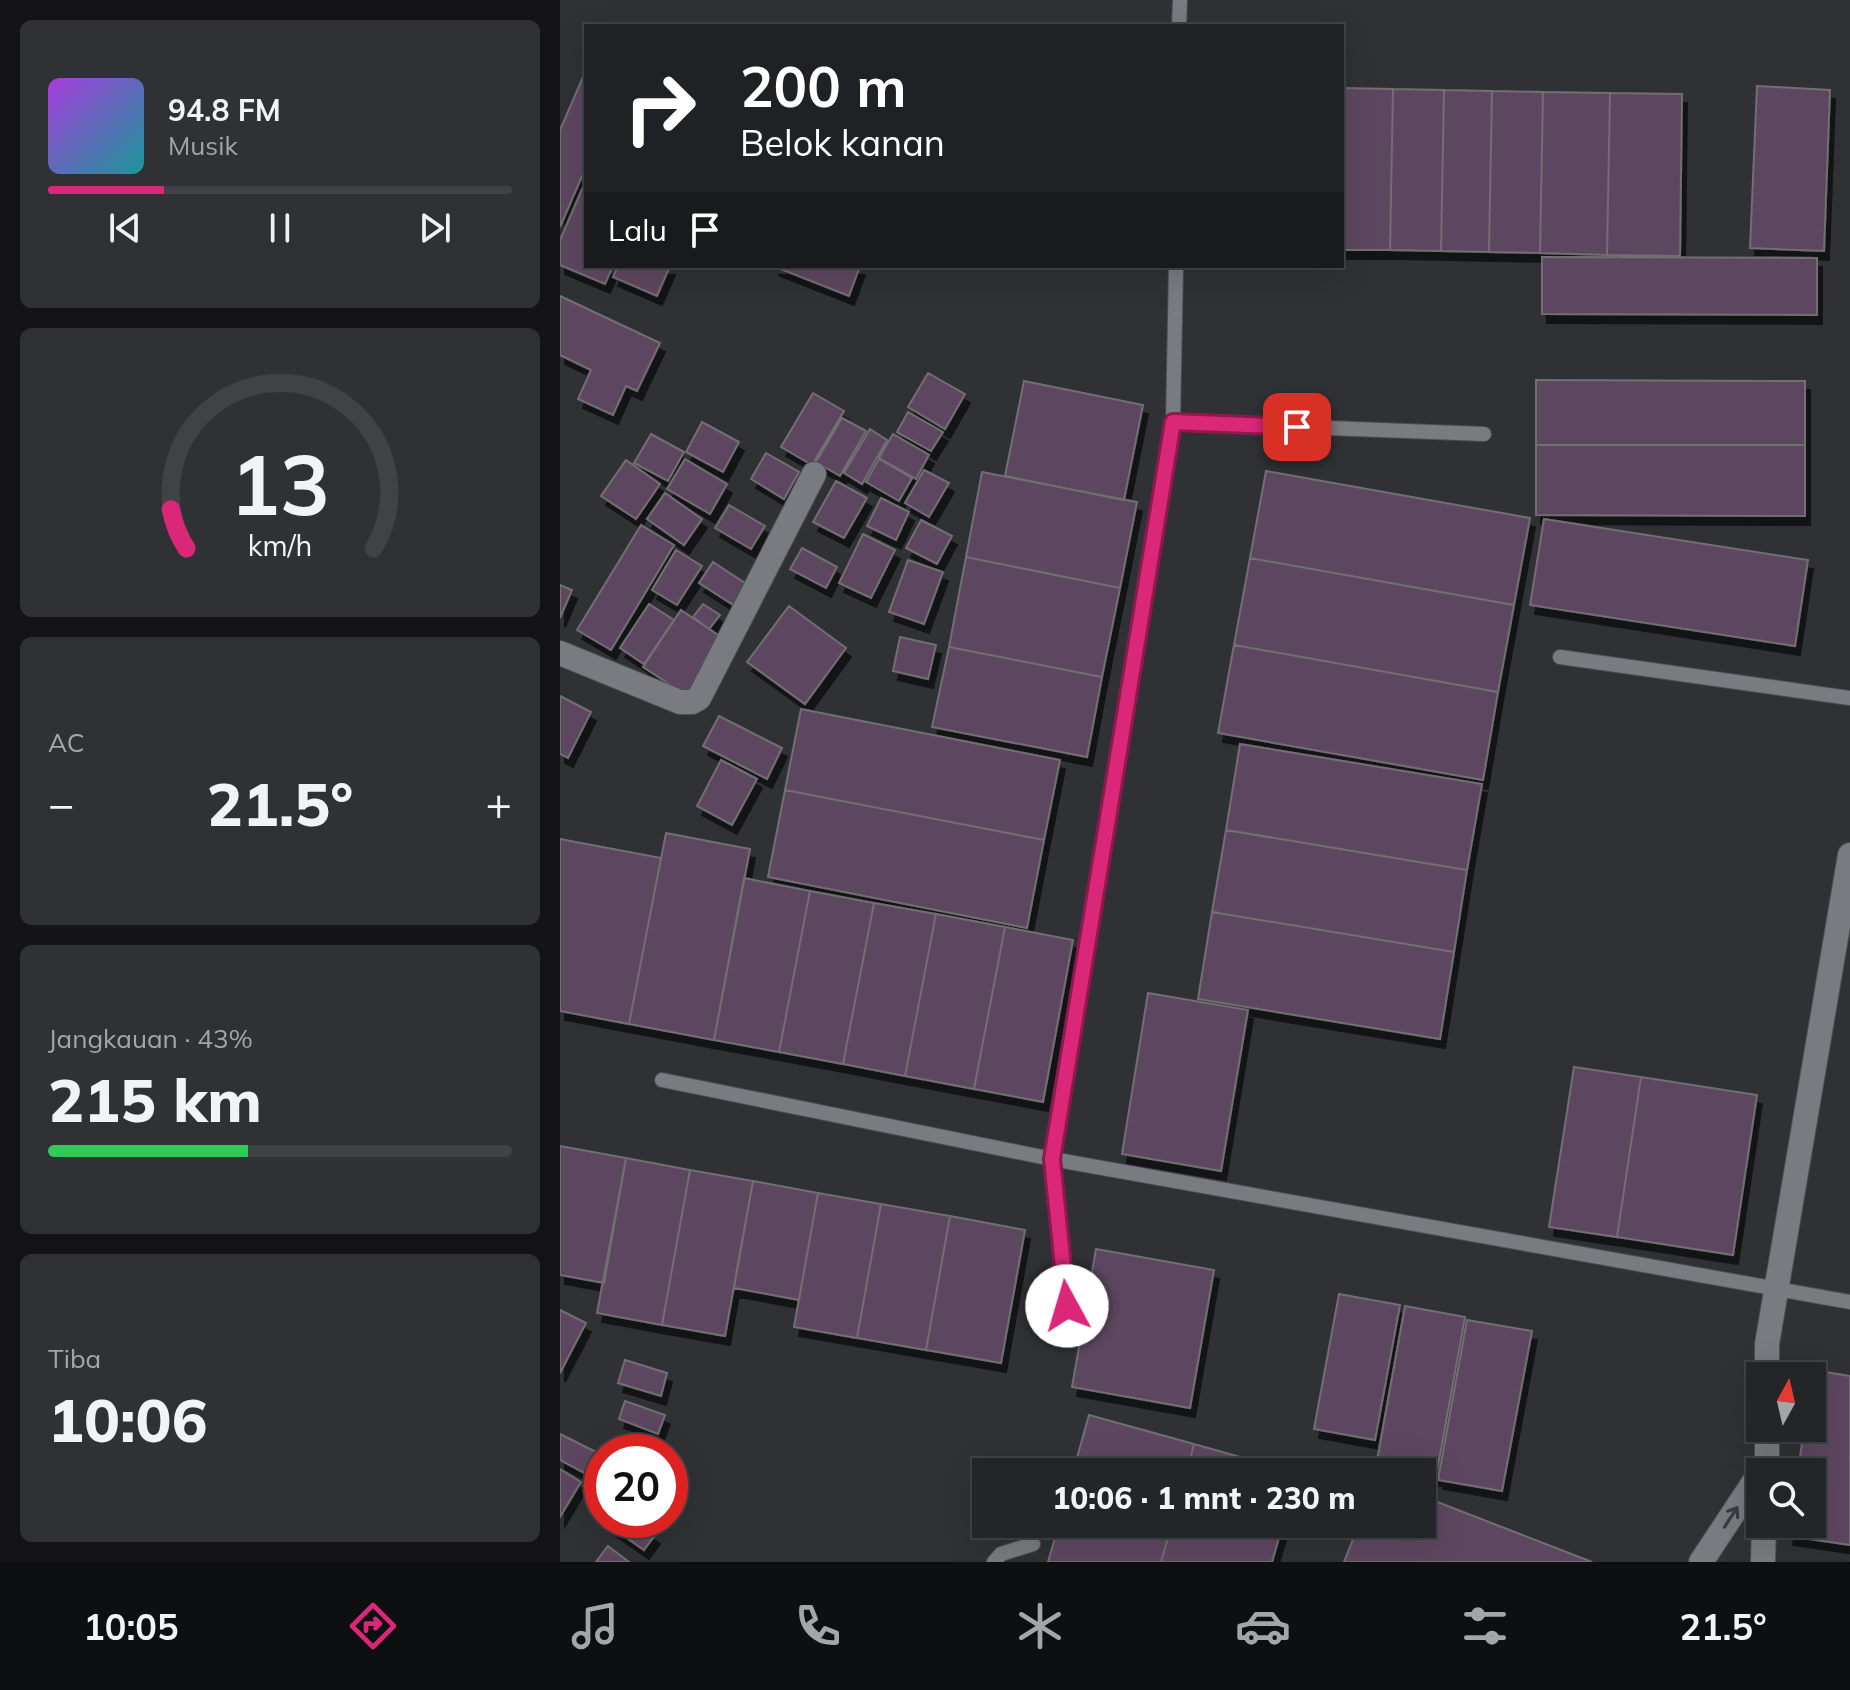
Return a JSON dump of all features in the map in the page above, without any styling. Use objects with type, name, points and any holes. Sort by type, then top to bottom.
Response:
[{"type":"street","points":[[560,653],[680,702],[692,702],[699,698],[814,474]]},
{"type":"street","points":[[1767,1362],[1776,1289],[1850,855]]},
{"type":"street","points":[[1701,1562],[1746,1496]]},
{"type":"street","points":[[1763,1562],[1764,1538]]},
{"type":"lane","points":[[1179,24],[1180,0]]},
{"type":"lane","points":[[1067,1306],[1052,1159],[1173,422],[1176,268]]},
{"type":"lane","points":[[1173,422],[1484,434]]},
{"type":"lane","points":[[1560,657],[1850,698]]},
{"type":"lane","points":[[662,1080],[1052,1159],[1850,1302]]},
{"type":"lane","points":[[994,1562],[1001,1554],[1033,1544]]},
{"type":"building","points":[[584,75],[584,172],[560,227],[560,130]]},
{"type":"building","points":[[1757,86],[1830,90],[1824,251],[1750,248]]},
{"type":"building","points":[[1344,88],[1393,89],[1390,250],[1344,250]]},
{"type":"building","points":[[1393,89],[1444,90],[1441,251],[1390,250]]},
{"type":"building","points":[[1444,90],[1492,91],[1489,252],[1441,251]]},
{"type":"building","points":[[1492,91],[1543,92],[1540,253],[1489,252]]},
{"type":"building","points":[[1543,92],[1610,93],[1607,255],[1540,253]]},
{"type":"building","points":[[1610,93],[1682,94],[1680,256],[1607,255]]},
{"type":"building","points":[[584,185],[584,268],[612,268],[605,284],[560,265],[560,240]]},
{"type":"building","points":[[1542,257],[1817,258],[1817,315],[1542,314]]},
{"type":"building","points":[[617,268],[669,268],[657,296],[613,277]]},
{"type":"building","points":[[778,268],[859,268],[849,296]]},
{"type":"building","points":[[560,296],[660,343],[637,391],[626,386],[613,415],[578,399],[591,370],[560,355]]},
{"type":"building","points":[[928,373],[965,394],[945,429],[908,407]]},
{"type":"building","points":[[1536,380],[1805,381],[1805,445],[1536,445]]},
{"type":"building","points":[[1024,381],[1143,405],[1124,500],[1005,476]]},
{"type":"building","points":[[813,393],[844,411],[812,465],[781,447]]},
{"type":"building","points":[[908,412],[943,432],[931,451],[897,432]]},
{"type":"building","points":[[842,418],[866,431],[840,476],[816,462]]},
{"type":"building","points":[[702,422],[739,442],[723,472],[686,452]]},
{"type":"building","points":[[870,429],[887,440],[862,484],[844,473]]},
{"type":"building","points":[[651,434],[684,452],[668,481],[634,463]]},
{"type":"building","points":[[893,434],[929,455],[916,479],[879,458]]},
{"type":"building","points":[[1536,445],[1805,445],[1805,516],[1536,515]]},
{"type":"building","points":[[766,453],[799,472],[784,499],[751,479]]},
{"type":"building","points":[[685,459],[727,484],[710,514],[667,489]]},
{"type":"building","points":[[879,459],[912,478],[899,501],[866,482]]},
{"type":"building","points":[[626,460],[660,484],[636,519],[601,496]]},
{"type":"building","points":[[924,470],[949,483],[929,517],[905,503]]},
{"type":"building","points":[[1266,471],[1530,518],[1514,605],[1250,558]]},
{"type":"building","points":[[982,472],[1137,502],[1120,588],[966,557]]},
{"type":"building","points":[[836,481],[867,498],[844,538],[813,522]]},
{"type":"building","points":[[665,493],[702,519],[684,545],[647,519]]},
{"type":"building","points":[[881,498],[909,512],[896,540],[867,526]]},
{"type":"building","points":[[729,505],[765,526],[751,549],[715,528]]},
{"type":"building","points":[[1544,519],[1808,560],[1795,646],[1530,605]]},
{"type":"building","points":[[921,520],[952,536],[937,564],[906,548]]},
{"type":"building","points":[[641,525],[674,545],[611,650],[577,630]]},
{"type":"building","points":[[863,534],[895,550],[871,598],[839,583]]},
{"type":"building","points":[[802,548],[837,567],[826,588],[790,569]]},
{"type":"building","points":[[676,550],[702,566],[677,605],[652,590]]},
{"type":"building","points":[[966,557],[1120,588],[1102,677],[949,647]]},
{"type":"building","points":[[1250,558],[1514,605],[1498,692],[1234,645]]},
{"type":"building","points":[[908,560],[943,572],[924,624],[889,612]]},
{"type":"building","points":[[713,562],[748,585],[735,606],[699,583]]},
{"type":"building","points":[[560,585],[572,590],[560,618]]},
{"type":"building","points":[[649,604],[674,620],[644,664],[620,648]]},
{"type":"building","points":[[703,604],[720,615],[709,629],[693,617]]},
{"type":"building","points":[[789,606],[846,648],[805,704],[747,662]]},
{"type":"building","points":[[681,610],[724,639],[686,695],[643,667]]},
{"type":"building","points":[[900,637],[936,645],[928,679],[893,671]]},
{"type":"building","points":[[1234,645],[1498,692],[1483,780],[1218,733]]},
{"type":"building","points":[[949,647],[1102,677],[1087,757],[932,727]]},
{"type":"building","points":[[560,696],[591,712],[568,758],[560,754]]},
{"type":"building","points":[[801,709],[1060,760],[1044,840],[785,790]]},
{"type":"building","points":[[719,716],[782,748],[767,779],[703,746]]},
{"type":"building","points":[[1240,744],[1482,784],[1467,870],[1226,830]]},
{"type":"building","points":[[721,760],[757,779],[732,825],[697,806]]},
{"type":"building","points":[[785,790],[1044,840],[1027,928],[768,877]]},
{"type":"building","points":[[1226,830],[1467,870],[1454,952],[1212,912]]},
{"type":"building","points":[[666,833],[750,849],[714,1040],[629,1024]]},
{"type":"building","points":[[560,839],[661,858],[629,1024],[560,1011]]},
{"type":"building","points":[[744,878],[810,891],[779,1052],[714,1040]]},
{"type":"building","points":[[810,891],[874,903],[843,1064],[779,1052]]},
{"type":"building","points":[[874,903],[936,914],[905,1076],[843,1064]]},
{"type":"building","points":[[1212,912],[1454,952],[1440,1039],[1198,999]]},
{"type":"building","points":[[936,914],[1005,927],[974,1089],[905,1076]]},
{"type":"building","points":[[1005,927],[1073,940],[1043,1102],[974,1089]]},
{"type":"building","points":[[1148,993],[1248,1010],[1221,1171],[1122,1154]]},
{"type":"building","points":[[1574,1067],[1641,1077],[1617,1237],[1549,1227]]},
{"type":"building","points":[[1641,1077],[1757,1095],[1733,1255],[1617,1237]]},
{"type":"building","points":[[560,1146],[626,1158],[604,1283],[560,1275]]},
{"type":"building","points":[[626,1158],[690,1170],[662,1325],[597,1313]]},
{"type":"building","points":[[690,1170],[753,1181],[725,1336],[662,1325]]},
{"type":"building","points":[[753,1181],[818,1193],[799,1300],[734,1288]]},
{"type":"building","points":[[818,1193],[881,1204],[857,1338],[794,1327]]},
{"type":"building","points":[[881,1204],[950,1216],[926,1350],[857,1338]]},
{"type":"building","points":[[950,1216],[1025,1230],[1001,1363],[926,1350]]},
{"type":"building","points":[[1096,1249],[1214,1270],[1190,1408],[1072,1387]]},
{"type":"building","points":[[1339,1294],[1400,1305],[1375,1440],[1314,1429]]},
{"type":"building","points":[[1405,1306],[1465,1317],[1436,1477],[1436,1458],[1377,1458]]},
{"type":"building","points":[[560,1310],[586,1323],[560,1373]]},
{"type":"building","points":[[1467,1320],[1532,1331],[1502,1491],[1438,1480]]},
{"type":"building","points":[[625,1360],[667,1373],[661,1396],[618,1383]]},
{"type":"building","points":[[1826,1372],[1850,1376],[1850,1545],[1802,1538],[1826,1538],[1826,1458],[1800,1458],[1802,1442],[1826,1442]]},
{"type":"building","points":[[625,1401],[665,1415],[658,1434],[619,1419]]},
{"type":"building","points":[[1089,1415],[1194,1444],[1190,1458],[1077,1458]]},
{"type":"building","points":[[560,1434],[584,1446],[584,1473],[560,1460]]},
{"type":"building","points":[[1194,1444],[1244,1458],[1190,1458]]},
{"type":"building","points":[[560,1469],[581,1482],[560,1517]]},
{"type":"building","points":[[1436,1501],[1592,1562],[1344,1562],[1353,1538],[1436,1538]]},
{"type":"building","points":[[627,1538],[653,1538],[644,1550]]},
{"type":"building","points":[[1055,1538],[1168,1538],[1161,1562],[1048,1562]]},
{"type":"building","points":[[1168,1538],[1279,1538],[1272,1562],[1161,1562]]},
{"type":"building","points":[[608,1546],[629,1562],[596,1562]]},
{"type":"route","points":[[1067,1306],[1052,1159],[1173,422],[1297,427]]}]
